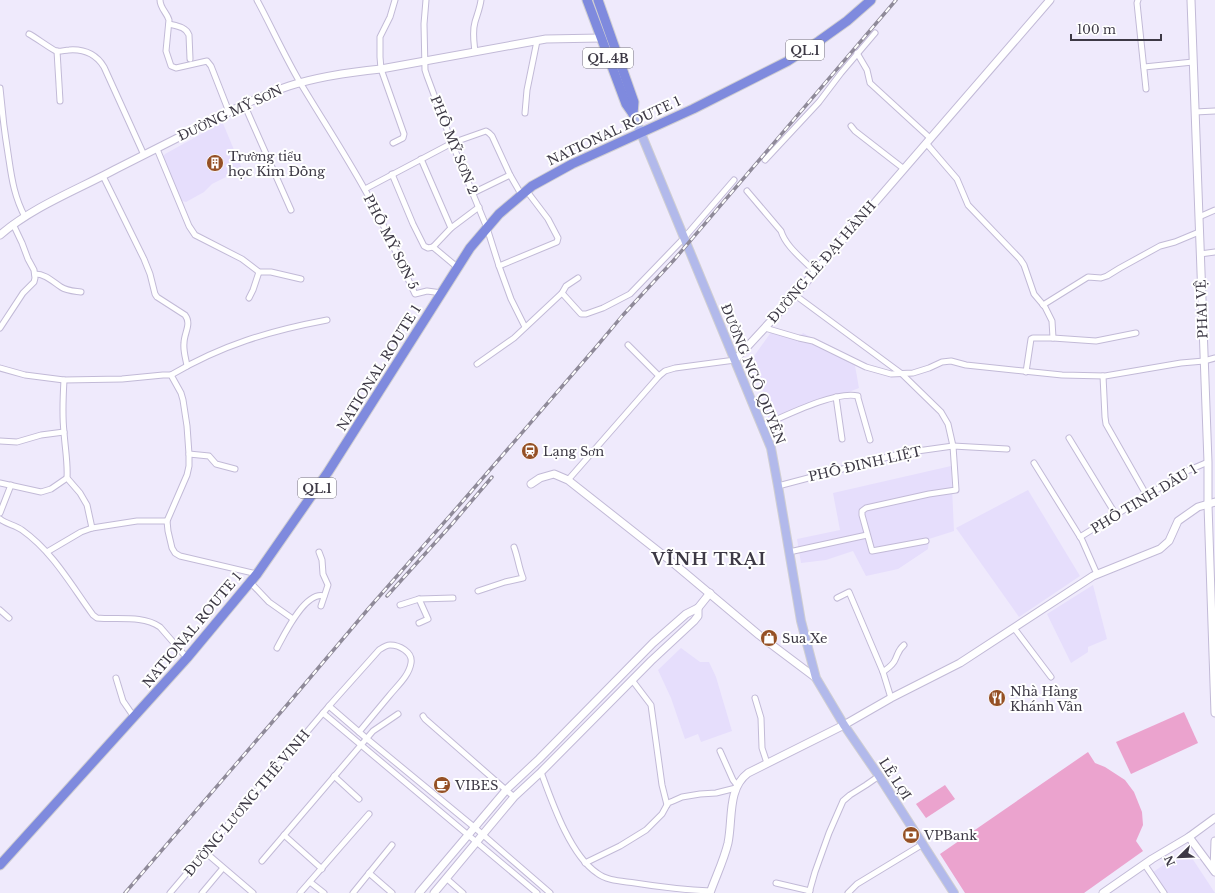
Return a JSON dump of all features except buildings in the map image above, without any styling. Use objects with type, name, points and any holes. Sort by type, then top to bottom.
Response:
[{"type":"highway","name":"ĐƯỜNG NGÔ QUYỀN","points":[[588,0],[605,37]]},
{"type":"highway","name":"ĐƯỜNG NGÔ QUYỀN","points":[[598,0],[605,37],[626,104],[633,114]]},
{"type":"highway","name":"NATIONAL ROUTE 1","points":[[0,865],[187,658],[257,574],[328,472],[470,248],[499,214],[524,192],[572,164],[693,109],[788,60],[819,41],[847,21],[871,0]]},
{"type":"main road","name":"ĐƯỜNG NGÔ QUYỀN","points":[[633,114],[771,448],[801,621],[816,678]]},
{"type":"main road","name":"LÊ LỢI","points":[[816,678],[844,725],[879,776],[954,893]]},
{"type":"street","points":[[160,0],[160,5],[168,16],[169,24],[166,51],[171,66],[176,68],[207,61],[211,66],[228,112]]},
{"type":"street","points":[[257,0],[300,82],[365,189],[452,143],[486,131],[492,136],[510,175],[548,219],[558,238],[556,242],[539,250],[498,266]]},
{"type":"street","points":[[393,143],[403,138],[404,134],[381,70],[380,37],[390,17],[395,0]]},
{"type":"street","name":"PHỐ MỸ SƠN 2","points":[[426,0],[424,24],[425,70],[452,143],[487,228],[498,266],[511,299],[525,327]]},
{"type":"street","points":[[475,52],[473,32],[481,0]]},
{"type":"street","name":"ĐƯỜNG LÊ ĐẠI HÀNH","points":[[735,360],[795,295],[1050,0]]},
{"type":"street","points":[[1138,0],[1137,3],[1146,90]]},
{"type":"street","name":"PHAI VỆ","points":[[1191,0],[1208,462],[1211,504],[1215,713]]},
{"type":"street","points":[[169,24],[181,27],[188,32],[190,59]]},
{"type":"street","points":[[765,160],[819,102],[840,73],[875,33]]},
{"type":"street","points":[[29,34],[57,51],[84,51],[88,52],[101,62],[144,155]]},
{"type":"street","name":"ĐƯỜNG MỸ SƠN","points":[[0,235],[13,224],[56,199],[244,104],[300,82],[363,71],[381,70],[546,39],[605,37]]},
{"type":"street","points":[[525,113],[527,90],[537,41]]},
{"type":"street","points":[[57,51],[60,101]]},
{"type":"street","points":[[857,53],[867,70],[870,83],[928,141],[957,180],[968,205],[1020,258],[1034,294],[1043,305],[1052,321],[1053,338]]},
{"type":"street","points":[[1144,67],[1193,62]]},
{"type":"street","points":[[0,88],[13,186],[19,206],[25,217]]},
{"type":"street","points":[[244,104],[291,210]]},
{"type":"street","points":[[1195,112],[1215,111]]},
{"type":"street","points":[[851,126],[855,131],[904,168]]},
{"type":"street","points":[[157,149],[189,226],[195,235],[242,259],[259,272],[271,272],[301,279]]},
{"type":"street","points":[[422,159],[451,228]]},
{"type":"street","points":[[392,174],[413,224],[424,246],[428,248],[433,247],[451,228],[479,207]]},
{"type":"street","points":[[473,193],[510,175]]},
{"type":"street","points":[[103,176],[144,259],[150,274],[155,294],[187,318],[189,324],[184,343],[187,366]]},
{"type":"street","points":[[562,293],[581,314],[586,314],[603,308],[630,294],[684,238],[734,180]]},
{"type":"street","name":"PHỐ MỸ SƠN 5","points":[[365,189],[415,294],[427,291],[442,293]]},
{"type":"street","points":[[747,191],[781,231],[783,237],[790,246],[815,272]]},
{"type":"street","points":[[1199,216],[1215,210]]},
{"type":"street","points":[[0,328],[23,293],[34,282],[35,274],[13,224]]},
{"type":"street","points":[[1043,305],[1088,277],[1101,278],[1107,276],[1160,246],[1175,242],[1199,232]]},
{"type":"street","points":[[433,247],[458,267]]},
{"type":"street","points":[[1200,254],[1215,252]]},
{"type":"street","points":[[249,298],[259,272]]},
{"type":"street","points":[[35,274],[44,275],[66,290],[81,292]]},
{"type":"street","points":[[476,364],[514,338],[562,293],[566,286],[578,278]]},
{"type":"street","points":[[795,295],[902,374],[943,416],[949,428],[953,446],[956,490],[929,494],[866,508],[862,511],[872,551],[926,541]]},
{"type":"street","points":[[0,368],[25,375],[64,380],[122,379],[171,375],[227,347],[265,334],[327,320]]},
{"type":"street","points":[[765,328],[812,341],[866,367],[891,374],[913,373],[942,362],[951,361],[966,365],[1062,376],[1103,376],[1181,363],[1204,361],[1215,358]]},
{"type":"street","points":[[1026,372],[1030,339],[1032,338],[1096,340],[1136,333]]},
{"type":"street","points":[[628,345],[659,376]]},
{"type":"street","points":[[568,480],[665,371],[676,368],[735,360]]},
{"type":"street","points":[[171,375],[181,393],[183,400],[189,454],[187,475],[167,521],[172,548],[175,553],[180,556],[257,574]]},
{"type":"street","points":[[1103,376],[1106,424],[1146,496]]},
{"type":"street","points":[[64,380],[64,432],[67,478],[80,493],[87,505],[92,528]]},
{"type":"street","points":[[762,426],[821,401],[849,395],[858,396],[870,440]]},
{"type":"street","points":[[836,397],[842,439]]},
{"type":"street","points":[[0,441],[23,441],[41,435],[64,432]]},
{"type":"street","points":[[1069,438],[1116,515]]},
{"type":"street","name":"PHỐ ĐINH LIỆT","points":[[778,486],[903,453],[953,446],[1007,449]]},
{"type":"street","points":[[189,454],[209,456],[216,464],[235,469]]},
{"type":"street","name":"PHỐ TINH DẦU 1","points":[[1080,537],[1187,471],[1208,462]]},
{"type":"street","points":[[1034,463],[1080,537],[1097,574]]},
{"type":"street","points":[[531,484],[540,478],[554,474],[568,480],[759,635],[816,678]]},
{"type":"street","points":[[0,483],[41,492],[51,489],[67,478]]},
{"type":"street","points":[[0,513],[11,485]]},
{"type":"street","points":[[539,759],[568,838],[585,863],[597,873],[606,878],[618,881],[711,892],[728,844],[734,797],[737,786],[739,781],[748,773],[844,725],[891,698],[960,663],[1060,596],[1097,574],[1160,549],[1169,541],[1178,521],[1198,508],[1211,504]]},
{"type":"street","points":[[0,519],[22,530],[47,552],[58,565],[93,615],[97,618],[138,619],[154,623],[160,627],[187,658]]},
{"type":"street","points":[[47,552],[81,532],[92,528],[137,521],[167,521]]},
{"type":"street","points":[[790,552],[867,535]]},
{"type":"street","points":[[478,591],[523,578],[519,569],[519,559],[514,547]]},
{"type":"street","points":[[319,552],[322,560],[323,574],[328,585],[321,606]]},
{"type":"street","points":[[250,582],[269,602],[293,619]]},
{"type":"street","points":[[837,598],[849,592],[883,672],[891,698]]},
{"type":"street","points":[[419,893],[436,871],[507,789],[539,759],[653,643],[686,614],[698,608],[710,594]]},
{"type":"street","points":[[277,648],[293,619],[308,602],[319,595],[324,596]]},
{"type":"street","points":[[400,605],[419,600],[453,598]]},
{"type":"street","points":[[419,600],[428,619],[419,623]]},
{"type":"street","points":[[434,893],[514,797],[544,770],[632,680],[694,621],[698,616],[698,608]]},
{"type":"street","points":[[0,610],[9,618]]},
{"type":"street","points":[[1014,628],[1051,677]]},
{"type":"street","points":[[653,643],[662,651]]},
{"type":"street","name":"ĐƯỜNG LƯƠNG THẾ VINH","points":[[170,893],[329,706],[379,650],[386,645],[391,645],[404,650],[411,656],[411,664],[406,676],[359,732]]},
{"type":"street","points":[[883,672],[893,664],[899,649],[904,645]]},
{"type":"street","points":[[116,678],[123,701],[134,717]]},
{"type":"street","points":[[632,680],[651,705],[662,785],[667,806]]},
{"type":"street","points":[[605,691],[614,700]]},
{"type":"street","points":[[755,698],[761,718],[762,748],[767,763]]},
{"type":"street","points":[[329,706],[474,827],[550,893]]},
{"type":"street","points":[[323,713],[536,893]]},
{"type":"street","points":[[262,861],[366,738],[376,728],[398,714]]},
{"type":"street","points":[[423,716],[462,752],[507,789],[514,797]]},
{"type":"street","points":[[720,751],[737,786]]},
{"type":"street","points":[[334,776],[359,799]]},
{"type":"street","points":[[776,882],[810,892],[815,872],[829,833],[843,801],[879,776]]},
{"type":"street","points":[[585,863],[636,837],[646,830],[673,801],[682,797],[716,793],[737,786]]},
{"type":"street","points":[[427,802],[434,794]]},
{"type":"street","points":[[300,893],[369,814]]},
{"type":"street","points":[[1104,893],[1152,859],[1189,837],[1215,818]]},
{"type":"street","points":[[284,835],[322,869]]},
{"type":"street","points":[[1189,837],[1214,871]]},
{"type":"street","points":[[1214,871],[1215,840]]},
{"type":"street","points":[[848,893],[857,884],[923,844]]},
{"type":"street","points":[[353,893],[392,845]]},
{"type":"street","points":[[205,852],[252,893]]},
{"type":"street","points":[[1145,865],[1164,893]]},
{"type":"street","points":[[202,893],[223,868]]},
{"type":"street","points":[[436,871],[463,893]]},
{"type":"street","points":[[369,873],[392,893]]},
{"type":"street","points":[[310,882],[324,893]]},
{"type":"shaded area","points":[[222,121],[242,169],[212,184],[204,192],[186,202],[182,201],[163,157],[165,154]]},
{"type":"shaded area","points":[[774,328],[800,336],[803,333],[854,360],[859,388],[769,423],[760,379],[747,366]]},
{"type":"shaded area","points":[[951,466],[954,531],[929,539],[928,549],[898,569],[866,576],[853,551],[826,560],[801,563],[797,539],[840,530],[833,493]]},
{"type":"shaded area","points":[[1028,490],[1080,576],[1019,617],[956,528]]},
{"type":"shaded area","points":[[1093,585],[1107,639],[1088,647],[1088,652],[1071,663],[1047,614]]},
{"type":"shaded area","points":[[681,648],[700,662],[709,662],[716,677],[732,731],[701,742],[698,734],[685,739],[671,698],[658,670]]},
{"type":"shaded area","points":[[1184,712],[1198,743],[1131,774],[1116,742]]},
{"type":"shaded area","points":[[1088,752],[1095,763],[1105,767],[1125,780],[1134,792],[1142,812],[1143,825],[1136,841],[1143,851],[1084,893],[965,893],[940,854]]},
{"type":"shaded area","points":[[945,785],[955,799],[926,818],[916,804]]},
{"type":"shaded area","points":[[1186,849],[1215,893],[1166,893],[1152,873]]},
{"type":"railway","points":[[125,893],[623,315],[673,261],[896,0]]},
{"type":"railway","points":[[387,596],[492,477]]},
{"type":"place","name":"Trường tiểu học Kim Đồng","points":[[215,163]]},
{"type":"place","name":"Lạng Sơn","points":[[530,451]]},
{"type":"place","name":"Sua Xe","points":[[769,638]]},
{"type":"place","name":"Nhà Hàng Khánh Vân","points":[[997,698]]},
{"type":"place","name":"VIBES","points":[[442,785]]},
{"type":"place","name":"VPBank","points":[[911,835]]},
{"type":"district","name":"VĨNH TRẠI","points":[[709,559]]}]
